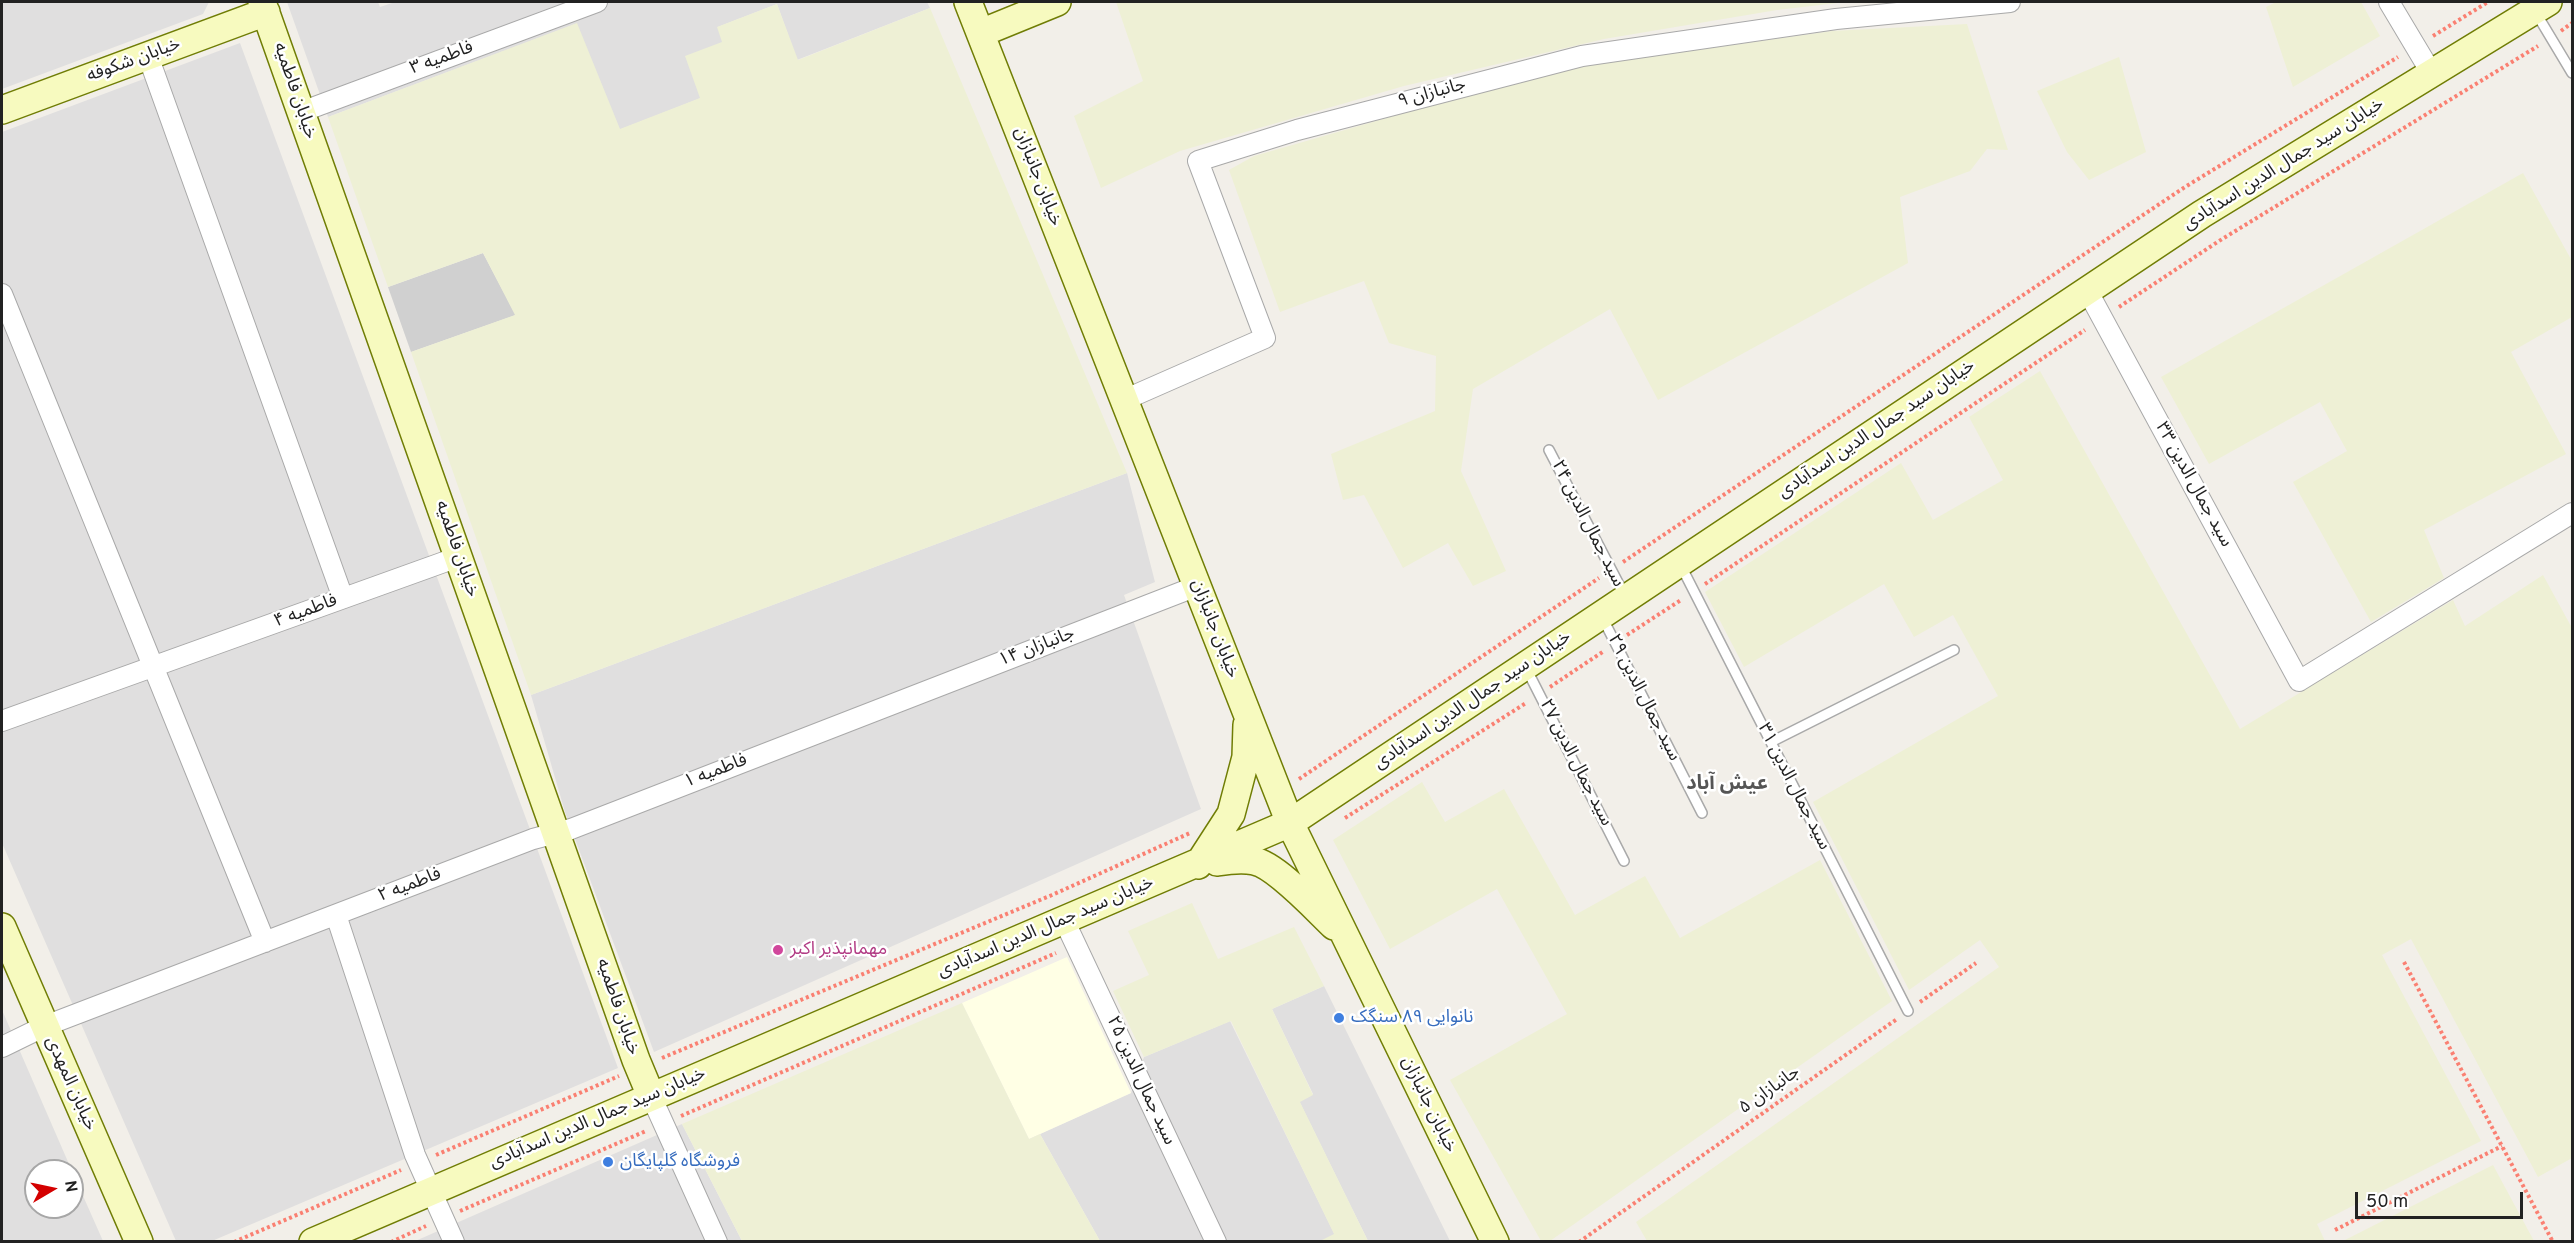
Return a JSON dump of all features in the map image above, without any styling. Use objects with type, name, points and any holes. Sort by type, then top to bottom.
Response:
[{"type":"main road","name":"خیابان جانبازان","points":[[968,2],[1290,823],[1495,1242]]},
{"type":"main road","points":[[981,33],[1057,2]]},
{"type":"main road","name":"خیابان سید جمال الدین اسدآبادی","points":[[313,1242],[1064,920],[1198,865],[1290,823],[2202,214],[2541,6]]},
{"type":"main road","name":"خیابان فاطمیه","points":[[264,7],[639,1068],[651,1096]]},
{"type":"main road","name":"خیابان شکوفه","points":[[4,103],[148,56],[264,7]]},
{"type":"main road","points":[[1198,865],[1231,814],[1246,757],[1247,712]]},
{"type":"main road","points":[[1198,865],[1231,859],[1255,861],[1270,867],[1346,936]]},
{"type":"main road","name":"خیابان المهدی","points":[[2,927],[139,1242]]},
{"type":"street","name":"جانبازان ۹","points":[[1125,400],[1265,338],[1198,161],[1297,130],[1582,56],[1836,19],[2010,2]]},
{"type":"street","points":[[2389,2],[2432,74]]},
{"type":"street","name":"فاطمیه ۳","points":[[301,112],[587,3]]},
{"type":"street","points":[[148,56],[344,598]]},
{"type":"street","name":"سید جمال الدین ۳۳","points":[[2087,290],[2299,681],[2572,513]]},
{"type":"street","points":[[2,294],[265,942]]},
{"type":"street","name":"فاطمیه ۴","points":[[2,722],[458,557]]},
{"type":"street","name":"جانبازان ۱۴","points":[[877,710],[1197,586]]},
{"type":"street","name":"فاطمیه ۱","points":[[556,833],[877,710]]},
{"type":"street","name":"فاطمیه ۲","points":[[2,1047],[45,1026],[533,839],[556,833]]},
{"type":"street","points":[[336,915],[418,1162],[454,1242]]},
{"type":"street","name":"سید جمال الدین ۲۵","points":[[1064,920],[1216,1242]]},
{"type":"street","points":[[651,1096],[717,1242]]},
{"type":"lane","points":[[2541,6],[2572,72]]},
{"type":"lane","name":"سید جمال الدین ۲۴","points":[[1549,450],[1626,598]]},
{"type":"lane","name":"سید جمال الدین ۳۱","points":[[1679,562],[1908,1011]]},
{"type":"lane","name":"سید جمال الدین ۲۹","points":[[1601,615],[1702,813]]},
{"type":"lane","points":[[1771,742],[1954,650]]},
{"type":"lane","name":"سید جمال الدین ۲۷","points":[[1525,666],[1624,861]]},
{"type":"path","points":[[1278,793],[2185,187],[2488,2]]},
{"type":"path","points":[[234,1242],[639,1068],[1052,895],[1231,814]]},
{"type":"path","points":[[2404,962],[2553,1242]]},
{"type":"path","name":"جانبازان ۵","points":[[1579,1242],[1976,963]]},
{"type":"path","points":[[2335,1230],[2502,1146]]},
{"type":"shaded area","points":[[2,2],[209,2],[203,14],[2,89]]},
{"type":"shaded area","points":[[287,2],[378,2],[380,7],[395,2],[927,2],[930,8],[797,60],[777,4],[718,27],[723,41],[701,98],[619,130],[576,24],[328,117]]},
{"type":"shaded area","points":[[1116,2],[1846,2],[1777,10],[1604,39],[1404,86],[1180,151],[1101,188],[1074,116],[1143,81]]},
{"type":"shaded area","points":[[2276,2],[2361,2],[2380,36],[2293,87],[2266,7]]},
{"type":"shaded area","points":[[777,4],[798,60],[930,8],[1127,473],[531,695],[411,352],[515,315],[483,253],[388,287],[328,117],[577,23],[620,129],[700,98],[685,56],[722,42],[717,27]]},
{"type":"shaded area","points":[[1967,24],[2008,150],[1987,149],[1970,171],[1900,197],[1908,263],[1658,400],[1610,309],[1473,389],[1461,471],[1506,571],[1473,586],[1448,543],[1403,568],[1364,495],[1343,500],[1331,454],[1435,411],[1436,356],[1389,343],[1364,281],[1280,312],[1229,170],[1254,156],[1425,107],[1582,66],[1832,31]]},
{"type":"shaded area","points":[[240,43],[618,1068],[212,1241],[176,1241],[2,843],[2,132]]},
{"type":"shaded area","points":[[2119,57],[2146,152],[2089,180],[2067,152],[2037,91]]},
{"type":"shaded area","points":[[2523,173],[2572,261],[2572,317],[2511,352],[2566,454],[2424,530],[2444,578],[2371,622],[2293,482],[2347,451],[2320,402],[2209,464],[2161,377]]},
{"type":"shaded area","points":[[483,253],[516,315],[411,352],[388,287]]},
{"type":"shaded area","points":[[2040,371],[2240,729],[2453,600],[2465,626],[2543,575],[2572,628],[2572,1158],[2538,1177],[2411,939],[2382,955],[2481,1141],[2317,1224],[2325,1241],[1647,1241],[1636,1222],[1999,967],[1980,940],[1909,990],[1813,802],[1998,696],[1953,615],[1914,637],[1884,584],[1744,667],[1705,592],[1901,463],[1933,520],[2003,480],[1969,417]]},
{"type":"shaded area","points":[[1127,473],[1155,582],[1124,595],[1201,809],[654,1052],[565,812],[531,695]]},
{"type":"shaded area","points":[[1422,782],[1445,822],[1504,789],[1575,915],[1645,876],[1680,938],[1820,860],[1892,1001],[1550,1241],[1541,1241],[1450,1080],[1567,1014],[1497,889],[1390,949],[1333,840]]},
{"type":"shaded area","points":[[1192,903],[1218,959],[1294,927],[1324,986],[1272,1009],[1313,1095],[1300,1102],[1368,1241],[1320,1241],[1334,1234],[1231,1021],[1144,1057],[1113,991],[1149,975],[1128,931]]},
{"type":"shaded area","points":[[1067,957],[1131,1093],[1029,1139],[962,1003]]},
{"type":"shaded area","points":[[1324,986],[1450,1241],[1368,1241],[1299,1101],[1313,1094],[1272,1009]]},
{"type":"shaded area","points":[[962,1003],[1029,1139],[1040,1134],[1100,1241],[742,1241],[682,1124]]},
{"type":"shaded area","points":[[2,1010],[67,1159],[24,1159],[24,1219],[84,1219],[84,1198],[103,1241],[2,1241]]},
{"type":"shaded area","points":[[1230,1021],[1335,1235],[1320,1242],[1100,1241],[1040,1134],[1131,1093],[1144,1057]]},
{"type":"shaded area","points":[[682,1124],[742,1241],[413,1242]]},
{"type":"shaded area","points":[[2493,1165],[2534,1241],[2343,1241]]},
{"type":"place","name":"مهمانپذیر اکبر","points":[[778,950]]},
{"type":"place","name":"نانوایی ۸۹ سنگک","points":[[1339,1018]]},
{"type":"place","name":"فروشگاه گلپایگان","points":[[608,1162]]},
{"type":"district","name":"عیش آباد","points":[[1727,785]]}]
